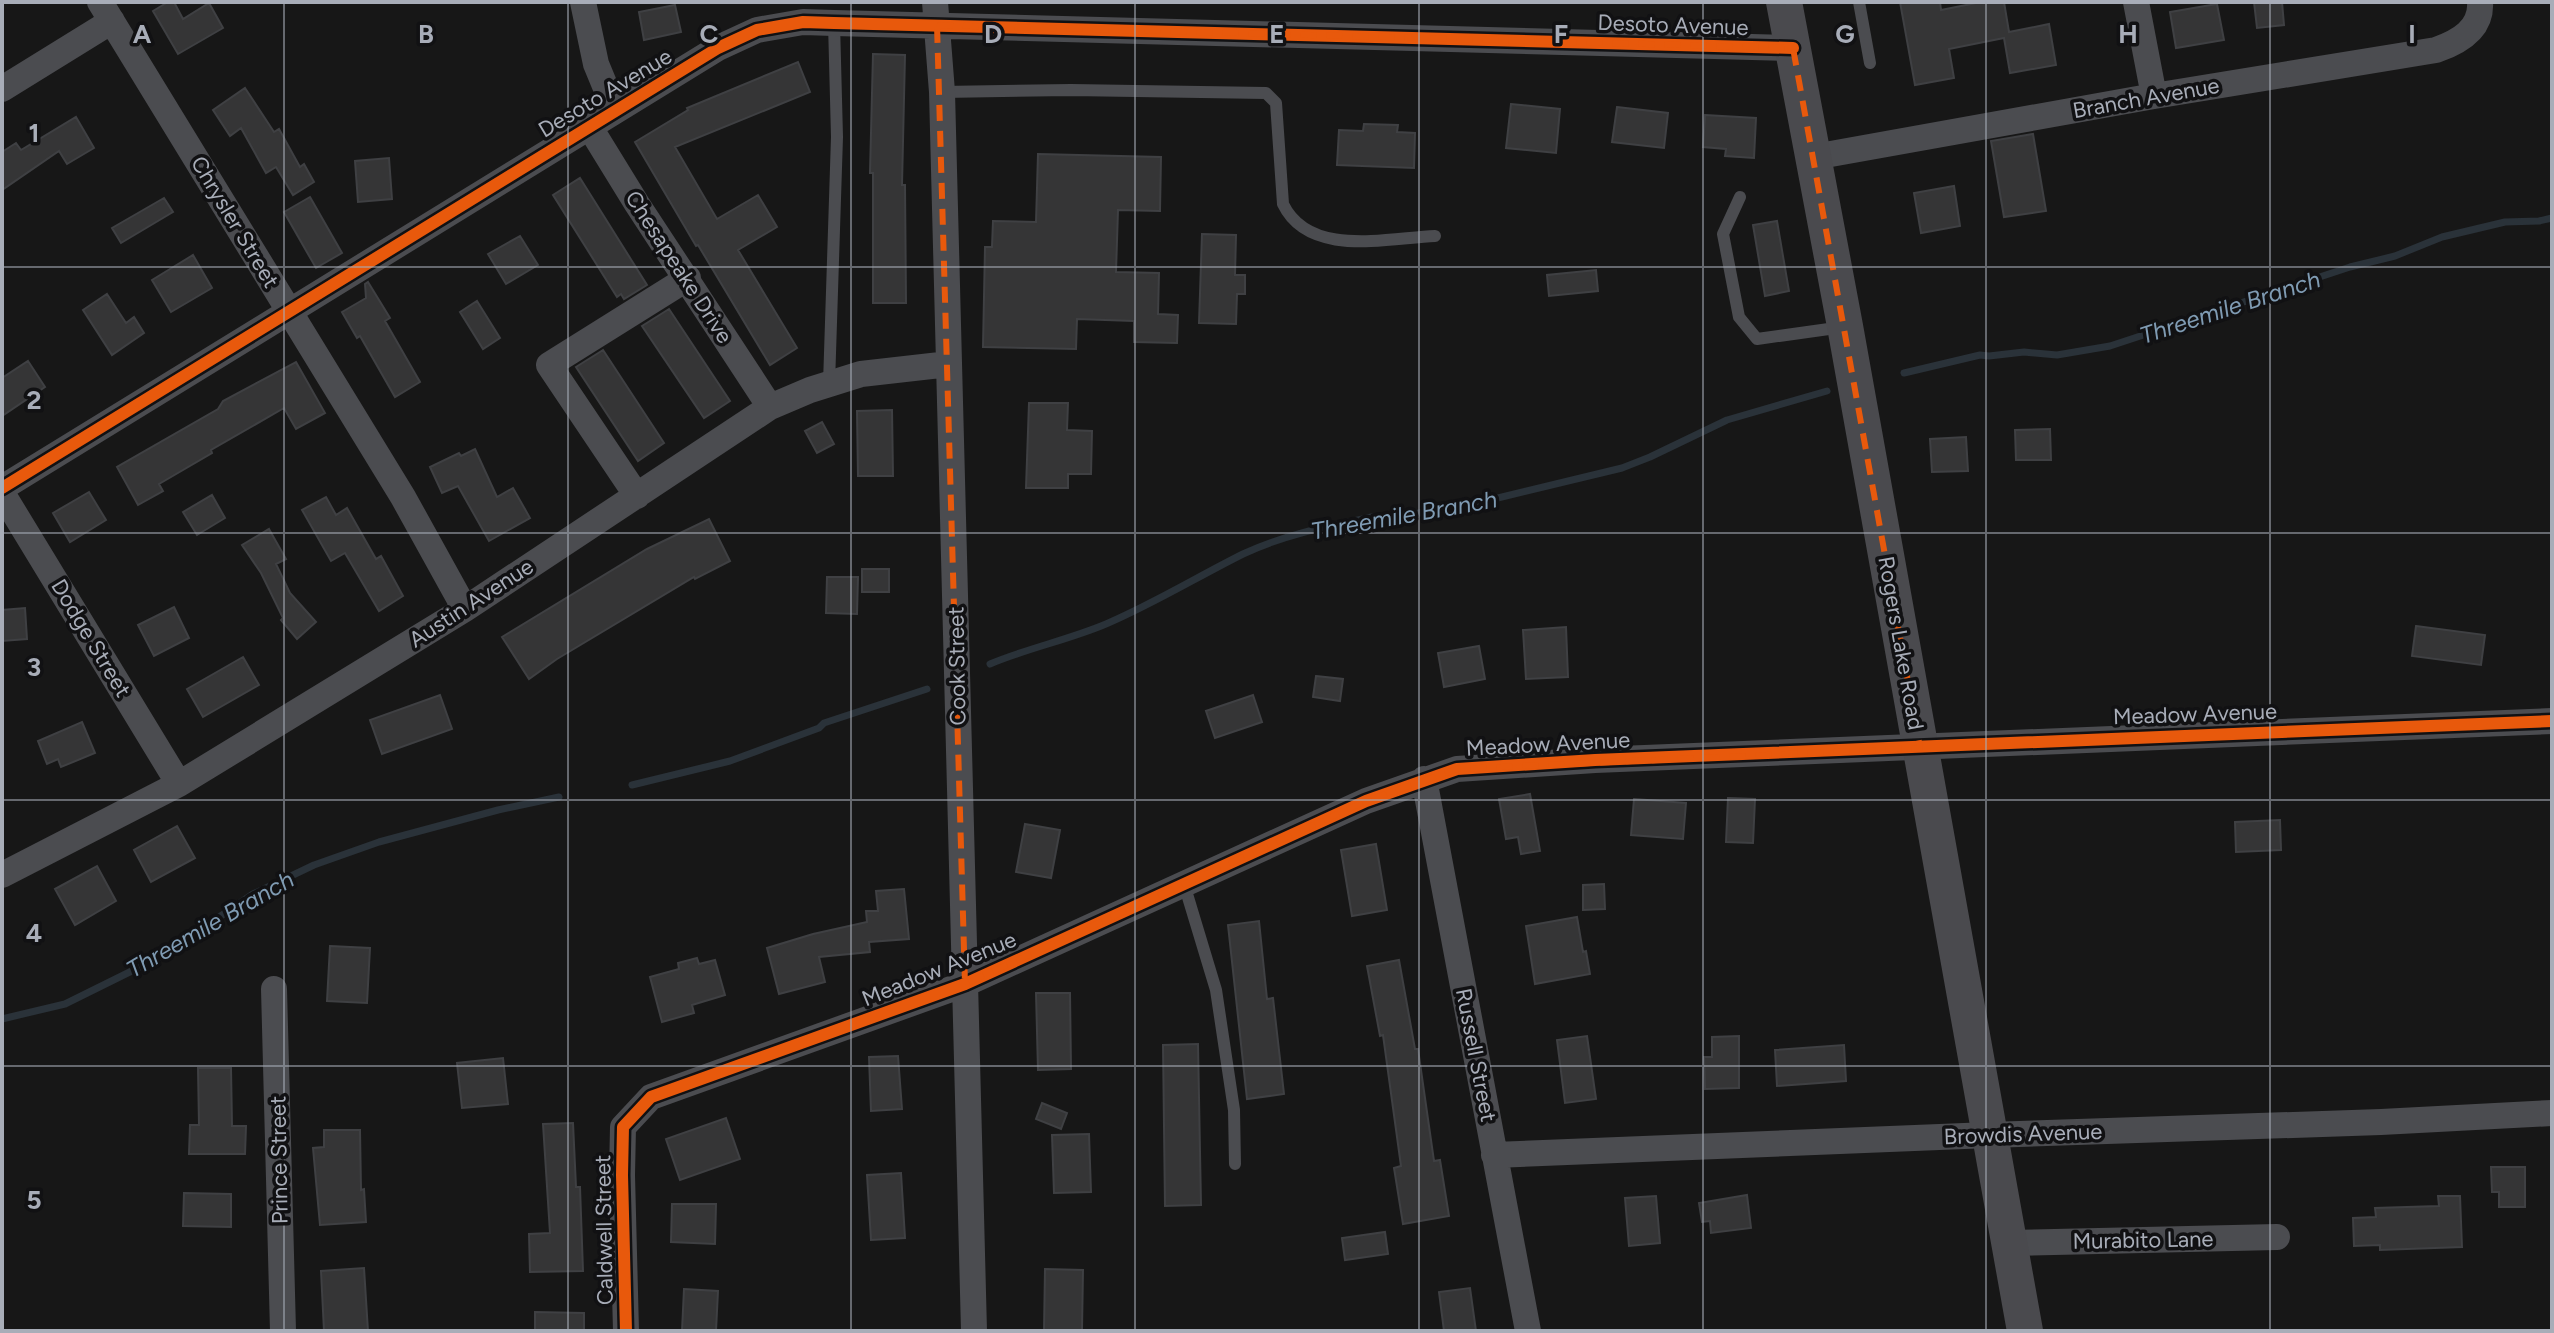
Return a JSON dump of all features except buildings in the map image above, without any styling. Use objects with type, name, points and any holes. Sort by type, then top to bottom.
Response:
[{"type":"main road","name":"Rogers Lake Road","points":[[1784,2],[2025,1331]]},
{"type":"street","points":[[583,2],[596,64],[615,110]]},
{"type":"street","points":[[2136,2],[2154,96]]},
{"type":"street","name":"Branch Avenue","points":[[1814,157],[2154,96],[2436,50],[2453,44],[2474,28],[2481,10],[2480,2]]},
{"type":"street","points":[[2,89],[106,11]]},
{"type":"street","name":"Chrysler Street","points":[[106,11],[403,497],[465,609]]},
{"type":"street","name":"Desoto Avenue","points":[[2,490],[615,110],[718,48],[757,30],[803,22],[834,23],[936,14],[1793,48]]},
{"type":"street","name":"Cook Street","points":[[936,14],[942,92],[974,1331]]},
{"type":"street","name":"Chesapeake Drive","points":[[589,126],[770,407]]},
{"type":"street","points":[[637,496],[549,365],[688,278]]},
{"type":"street","name":"Austin Avenue","points":[[2,875],[179,784],[465,609],[770,407],[861,374],[949,364]]},
{"type":"street","name":"Dodge Street","points":[[2,490],[179,784]]},
{"type":"street","name":"Meadow Avenue","points":[[623,1127],[651,1097],[965,984],[1366,801],[1457,769],[2031,740],[2552,721]]},
{"type":"street","name":"Russell Street","points":[[1424,779],[1528,1331]]},
{"type":"street","name":"Prince Street","points":[[274,989],[283,1331]]},
{"type":"street","name":"Browdis Avenue","points":[[1494,1155],[2365,1123],[2552,1113]]},
{"type":"street","name":"Caldwell Street","points":[[623,1127],[626,1331]]},
{"type":"street","name":"Murabito Lane","points":[[2008,1243],[2277,1237]]},
{"type":"lane","points":[[1859,2],[1870,63]]},
{"type":"lane","points":[[829,384],[837,137],[834,23]]},
{"type":"lane","points":[[942,92],[1266,93],[1276,103],[1283,204],[1290,218],[1305,229],[1336,241],[1435,236]]},
{"type":"lane","points":[[1740,197],[1723,234],[1739,317],[1757,339],[1845,326]]},
{"type":"lane","points":[[1184,884],[1216,990],[1234,1110],[1235,1164]]},
{"type":"highlighted area","points":[[937,25],[1793,48],[1920,748],[1457,769],[1366,801],[965,984]]},
{"type":"waterway","name":"Threemile Branch","points":[[1904,373],[1980,355],[2024,352],[2057,355],[2110,346],[2350,267],[2395,256],[2442,237],[2505,222],[2552,218]]},
{"type":"waterway","name":"Threemile Branch","points":[[990,664],[1106,624],[1274,541],[1372,517],[1380,519],[1451,505],[1469,505],[1622,468],[1727,420],[1827,391]]},
{"type":"waterway","name":"Threemile Branch","points":[[632,785],[730,761],[819,728],[824,723],[927,689]]},
{"type":"waterway","name":"Threemile Branch","points":[[2,1019],[65,1004],[162,956],[253,894],[314,865],[379,842],[559,797]]},
{"type":"cycle path","points":[[2,488],[718,48],[757,30],[803,22],[1793,48]]},
{"type":"cycle path","points":[[626,1331],[623,1127],[651,1097],[965,984],[1366,801],[1457,769],[1595,760],[2552,721]]}]
